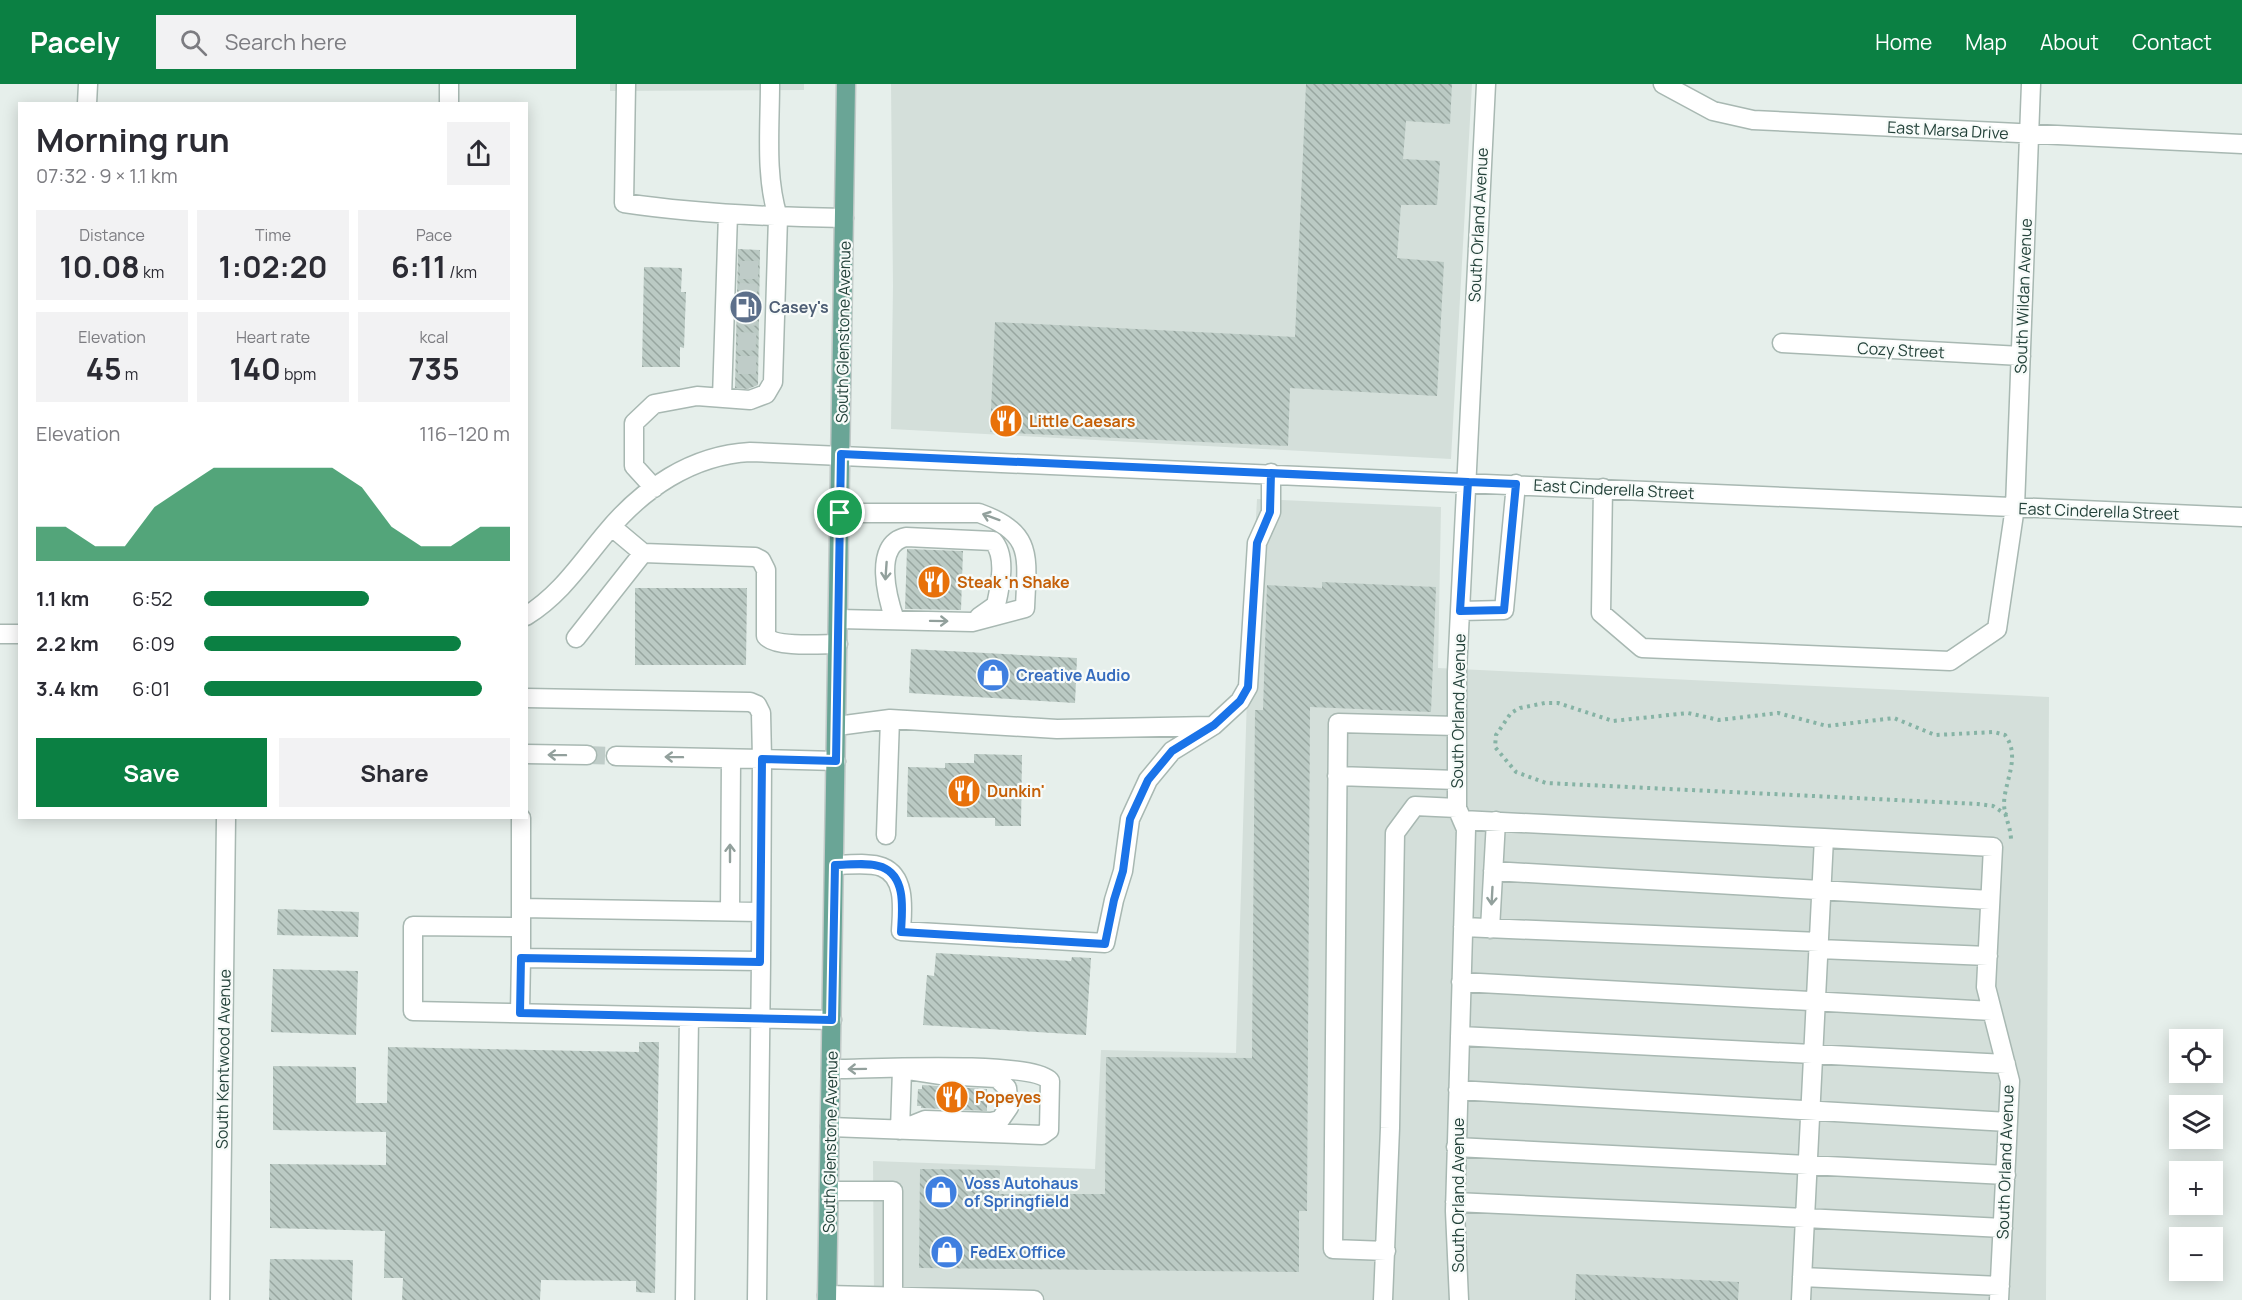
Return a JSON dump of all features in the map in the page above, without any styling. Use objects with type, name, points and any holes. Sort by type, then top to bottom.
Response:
[{"type":"main road","name":"South Glenstone Avenue","points":[[827,1298],[846,84]]},
{"type":"street","points":[[87,102],[88,84]]},
{"type":"street","points":[[449,84],[449,102]]},
{"type":"street","points":[[626,84],[624,203],[728,214],[844,218]]},
{"type":"street","points":[[654,488],[634,466],[634,423],[654,404],[697,396],[750,400],[766,394],[773,382],[767,365],[768,293],[769,270],[778,217],[772,199],[771,183],[770,84]]},
{"type":"street","name":"South Orland Avenue","points":[[1459,1300],[1455,1202],[1466,829],[1459,814],[1457,726],[1460,611],[1468,482],[1468,426],[1485,84]]},
{"type":"street","name":"East Marsa Drive","points":[[1663,84],[1713,111],[1753,120],[2242,144]]},
{"type":"street","name":"South Wildan Avenue","points":[[1603,488],[1601,613],[1642,648],[1950,661],[1997,629],[2015,507],[2031,84]]},
{"type":"street","points":[[722,398],[731,365],[733,270],[728,214]]},
{"type":"street","name":"Cozy Street","points":[[1782,343],[2021,356]]},
{"type":"street","name":"East Cinderella Street","points":[[528,614],[567,583],[612,527],[654,488],[689,466],[730,453],[841,454],[2242,517]]},
{"type":"street","points":[[835,865],[882,867],[896,880],[902,895],[901,932],[1105,944],[1123,871],[1130,819],[1148,780],[1172,751],[1214,725],[1240,701],[1248,687],[1257,543],[1270,512],[1271,473]]},
{"type":"street","points":[[1460,611],[1504,610],[1516,484]]},
{"type":"street","points":[[896,620],[886,591],[885,575],[889,554],[918,512]]},
{"type":"street","points":[[839,619],[972,622],[1025,608],[1024,548],[1016,531],[1000,521],[979,513],[840,513]]},
{"type":"street","points":[[612,527],[643,553],[755,557],[761,560],[766,570],[766,636],[769,640],[779,643],[838,644]]},
{"type":"street","points":[[899,539],[987,539],[997,545],[1000,569],[996,605],[972,622]]},
{"type":"street","points":[[576,638],[643,553]]},
{"type":"street","points":[[0,634],[18,634]]},
{"type":"street","points":[[528,698],[750,702],[757,705],[761,713],[761,1018],[757,1300]]},
{"type":"street","points":[[837,726],[890,719],[1057,729],[1214,725]]},
{"type":"street","points":[[886,835],[890,719]]},
{"type":"street","points":[[1386,1251],[1333,1250],[1338,723],[1457,726]]},
{"type":"street","points":[[528,754],[587,755]]},
{"type":"street","points":[[616,756],[836,761]]},
{"type":"street","points":[[730,911],[731,759]]},
{"type":"street","points":[[1337,776],[1457,780]]},
{"type":"street","points":[[1383,1300],[1386,1251],[1394,843],[1395,833],[1415,806],[1416,779]]},
{"type":"street","points":[[1415,806],[1496,821],[1824,838],[1802,1300]]},
{"type":"street","name":"South Kentwood Avenue","points":[[220,1300],[226,819]]},
{"type":"street","points":[[520,1013],[521,819]]},
{"type":"street","points":[[1490,929],[1496,821]]},
{"type":"street","name":"South Orland Avenue","points":[[1824,838],[1993,847],[1986,987],[2010,1081],[2000,1293]]},
{"type":"street","points":[[1493,871],[1990,900]]},
{"type":"street","points":[[521,908],[761,912]]},
{"type":"street","points":[[521,927],[413,926],[413,1011],[832,1020]]},
{"type":"street","points":[[1463,927],[1988,956]]},
{"type":"street","points":[[521,958],[760,962]]},
{"type":"street","points":[[1461,982],[1992,1011]]},
{"type":"street","points":[[685,1300],[689,1017]]},
{"type":"street","points":[[1460,1036],[1813,1056],[2006,1064]]},
{"type":"street","points":[[830,1127],[1042,1135],[1049,1130],[1050,1081],[1044,1075],[999,1068],[831,1069]]},
{"type":"street","points":[[900,1130],[902,1069]]},
{"type":"street","points":[[900,1130],[925,1120],[991,1122],[999,1120],[1006,1114],[1010,1098],[1003,1082],[989,1076],[940,1076],[902,1069]]},
{"type":"street","points":[[1458,1090],[2008,1122]]},
{"type":"street","points":[[1456,1147],[2006,1175]]},
{"type":"street","points":[[829,1191],[892,1191],[892,1297]]},
{"type":"street","points":[[1455,1202],[2003,1228]]},
{"type":"street","points":[[1802,1277],[2000,1293]]},
{"type":"street","points":[[827,1298],[1034,1300]]},
{"type":"shaded area","points":[[610,84],[804,84],[804,90],[610,91]]},
{"type":"shaded area","points":[[891,84],[1472,84],[1451,459],[891,429],[893,286]]},
{"type":"shaded area","points":[[1257,499],[1441,507],[1438,668],[2049,697],[2046,1300],[874,1300],[873,1161],[1095,1169],[1101,1050],[1236,1053],[1248,664]]},
{"type":"building","points":[[1306,84],[1452,84],[1450,124],[1406,121],[1403,159],[1440,161],[1437,205],[1401,205],[1397,258],[1444,262],[1437,396],[1290,388],[1288,446],[990,432],[995,322],[1295,337]]},
{"type":"building","points":[[738,249],[760,250],[758,385],[748,389],[735,388]]},
{"type":"building","points":[[644,267],[682,268],[681,292],[686,292],[684,348],[680,347],[680,367],[642,367]]},
{"type":"building","name":"Steak 'n Shake","points":[[907,549],[963,551],[961,610],[905,609]]},
{"type":"building","points":[[1322,582],[1436,587],[1431,712],[1310,707],[1307,1211],[1299,1211],[1299,1272],[919,1268],[920,1169],[1000,1170],[999,1194],[1105,1194],[1106,1057],[1252,1058],[1255,710],[1263,710],[1267,585],[1322,588]]},
{"type":"building","points":[[635,588],[747,588],[746,665],[635,665]]},
{"type":"building","name":"Creative Audio","points":[[911,649],[1077,658],[1075,703],[909,693]]},
{"type":"building","name":"Dunkin'","points":[[974,754],[1022,755],[1021,826],[995,826],[995,818],[907,817],[908,767],[945,768],[945,763],[974,763]]},
{"type":"building","points":[[278,909],[359,912],[358,937],[277,935]]},
{"type":"building","points":[[936,953],[1071,961],[1072,957],[1091,958],[1086,1035],[923,1025],[927,975],[934,976]]},
{"type":"building","points":[[273,969],[358,971],[356,1035],[271,1032]]},
{"type":"building","points":[[639,1042],[659,1042],[655,1293],[636,1292],[636,1281],[541,1280],[540,1300],[402,1300],[403,1278],[384,1278],[385,1231],[270,1228],[270,1164],[386,1165],[386,1132],[273,1130],[273,1066],[356,1067],[356,1103],[387,1103],[388,1047],[639,1052]]},
{"type":"building","name":"Popeyes","points":[[922,1085],[987,1089],[987,1111],[921,1108],[917,1106],[918,1089],[922,1089]]},
{"type":"building","points":[[270,1259],[353,1260],[352,1300],[269,1300]]},
{"type":"building","points":[[1576,1274],[1739,1282],[1738,1300],[1575,1300]]},
{"type":"tunnel","points":[[740,270],[762,270]]},
{"type":"tunnel","points":[[739,292],[761,293]]},
{"type":"tunnel","points":[[738,316],[761,317]]},
{"type":"tunnel","points":[[738,341],[761,342]]},
{"type":"tunnel","points":[[738,365],[760,365]]},
{"type":"tunnel","points":[[587,755],[616,756]]},
{"type":"place","name":"Casey's","points":[[746,307]]},
{"type":"place","name":"Little Caesars","points":[[1006,421]]},
{"type":"place","name":"Steak 'n Shake","points":[[934,582]]},
{"type":"place","name":"Creative Audio","points":[[993,675]]},
{"type":"place","name":"Dunkin'","points":[[964,791]]},
{"type":"place","name":"Popeyes","points":[[952,1097]]},
{"type":"place","name":"Voss Autohaus of Springfield","points":[[941,1192]]},
{"type":"place","name":"FedEx Office","points":[[947,1252]]},
{"type":"route","points":[[840,513],[836,761],[762,759],[760,962],[521,958],[520,1013],[832,1020],[835,865],[882,867],[896,880],[902,895],[901,932],[1105,944],[1123,871],[1130,819],[1148,780],[1172,751],[1214,725],[1240,701],[1248,687],[1251,669],[1257,543],[1270,512],[1271,473],[1468,482],[1460,611],[1504,610],[1516,484],[1468,482],[1092,465],[964,460],[841,454],[840,513]]}]
